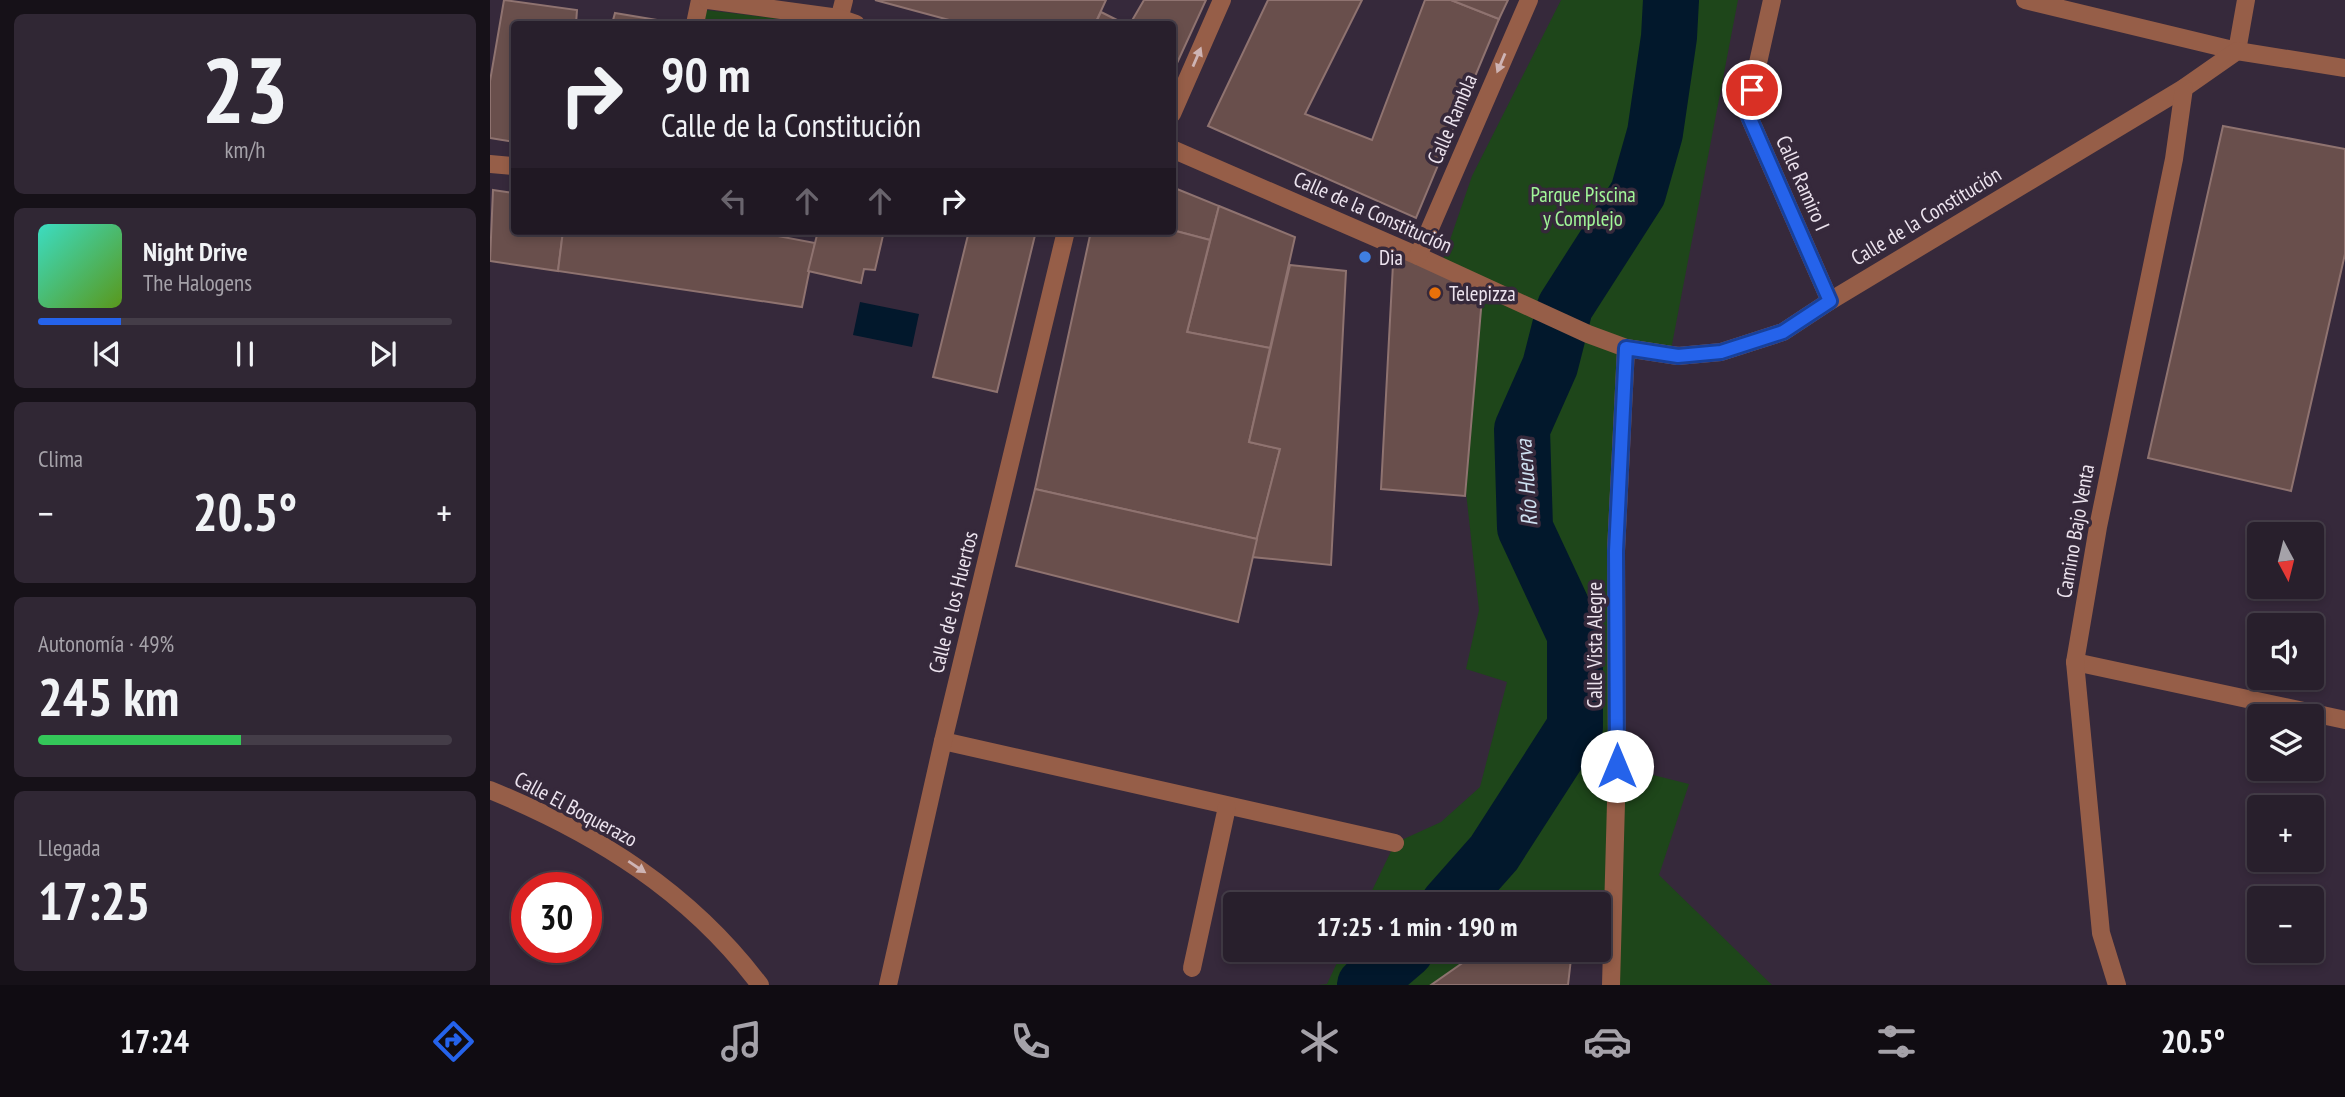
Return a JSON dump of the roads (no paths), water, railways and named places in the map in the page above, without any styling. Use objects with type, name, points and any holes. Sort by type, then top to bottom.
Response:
[{"type":"street","points":[[696,21],[700,0]]},
{"type":"street","points":[[708,0],[832,21]]},
{"type":"street","points":[[844,0],[844,21]]},
{"type":"street","points":[[1176,105],[1222,0]]},
{"type":"street","name":"Calle Rambla","points":[[1418,256],[1528,0]]},
{"type":"street","name":"Calle Ramiro I","points":[[1772,0],[1747,112],[1830,301]]},
{"type":"street","points":[[2025,0],[2237,51],[2345,68]]},
{"type":"street","points":[[2237,51],[2246,0]]},
{"type":"street","name":"Calle de la Constitución","points":[[1176,151],[1418,256],[1588,334],[1626,348],[1678,356],[1721,352],[1783,332],[2184,88],[2237,51]]},
{"type":"street","name":"Camino Bajo Venta","points":[[2117,985],[2101,933],[2076,662],[2098,527],[2174,159],[2184,88]]},
{"type":"street","points":[[490,163],[511,166]]},
{"type":"street","name":"Calle de los Huertos","points":[[888,985],[943,741],[1065,235]]},
{"type":"street","name":"Calle Vista Alegre","points":[[1611,985],[1617,766],[1616,551],[1626,348]]},
{"type":"street","points":[[2076,662],[2345,720]]},
{"type":"street","points":[[943,741],[1395,843]]},
{"type":"street","name":"Calle El Boquerazo","points":[[490,790],[593,838],[663,884],[730,946],[760,985]]},
{"type":"street","points":[[1192,968],[1227,807]]},
{"type":"water","points":[[860,302],[919,314],[912,347],[853,335]]},
{"type":"waterway","name":"Río Huerva","points":[[1460,892],[1494,853],[1575,727],[1575,635],[1525,528],[1522,429],[1550,366],[1565,307],[1638,193],[1655,133],[1669,37],[1671,0]]},
{"type":"waterway","name":"Río Huerva","points":[[1365,985],[1392,962]]},
{"type":"place","name":"Dia","points":[[1365,257]]},
{"type":"place","name":"Telepizza","points":[[1435,293]]},
{"type":"park label","name":"Parque Piscina y Complejo","points":[[1583,206]]}]
